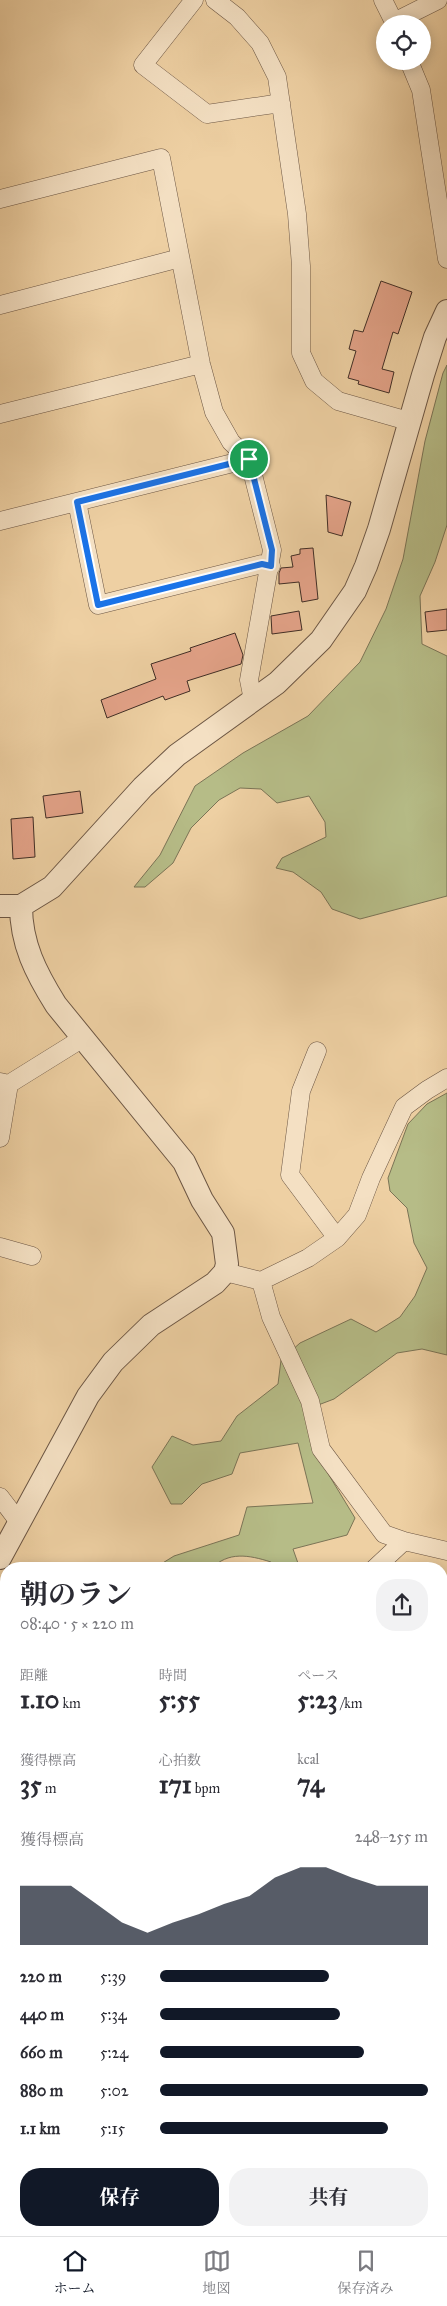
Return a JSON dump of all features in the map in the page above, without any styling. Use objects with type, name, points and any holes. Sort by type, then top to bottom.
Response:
[{"type":"street","points":[[194,0],[143,65],[207,114],[281,103]]},
{"type":"street","points":[[215,0],[237,17],[260,43],[277,76],[297,214],[300,266],[301,353],[314,381],[338,400],[408,421]]},
{"type":"street","points":[[382,0],[390,15]]},
{"type":"street","points":[[409,15],[438,0]]},
{"type":"street","points":[[413,70],[421,90],[447,259]]},
{"type":"street","points":[[0,198],[161,158],[201,364],[214,412],[231,442],[249,459],[272,550],[271,566],[249,680],[253,700]]},
{"type":"street","points":[[0,305],[180,258]]},
{"type":"street","points":[[0,1558],[88,1396],[113,1362],[151,1325],[215,1283],[225,1272],[226,1251],[223,1233],[202,1200],[184,1162],[56,1005],[39,978],[11,906],[38,897],[64,876],[143,787],[177,755],[253,700],[297,665],[321,640],[355,591],[379,529],[408,421],[435,337],[447,311]]},
{"type":"street","points":[[0,414],[201,364]]},
{"type":"street","points":[[0,521],[249,459]]},
{"type":"street","points":[[77,502],[98,605],[262,564],[271,566]]},
{"type":"street","points":[[0,1138],[5,1083],[83,1038]]},
{"type":"street","points":[[317,1051],[302,1091],[290,1175],[336,1238]]},
{"type":"street","points":[[225,1272],[261,1281],[308,1258],[336,1238],[358,1216],[371,1178],[404,1107],[447,1078]]},
{"type":"street","points":[[0,1247],[32,1256]]},
{"type":"street","points":[[261,1281],[271,1318],[310,1401],[321,1449],[384,1534],[404,1541],[447,1551]]},
{"type":"street","points":[[0,1497],[19,1522]]},
{"type":"street","points":[[382,1562],[404,1541]]},
{"type":"green space","points":[[447,365],[447,525],[435,562],[420,596],[422,644],[447,656],[447,896],[360,919],[332,909],[321,892],[293,872],[276,868],[282,858],[326,837],[325,822],[309,796],[277,803],[261,789],[240,788],[219,800],[191,828],[173,863],[145,887],[134,887],[160,855],[195,786],[243,753],[308,716],[360,662],[386,609],[403,559],[425,441],[443,373]]},
{"type":"green space","points":[[447,1093],[447,1355],[422,1349],[397,1353],[334,1399],[305,1410],[321,1462],[355,1518],[347,1535],[293,1549],[298,1562],[271,1562],[239,1556],[224,1559],[220,1562],[164,1562],[174,1556],[239,1535],[247,1507],[313,1503],[298,1443],[240,1453],[232,1474],[202,1484],[182,1504],[171,1504],[152,1467],[172,1436],[193,1445],[221,1441],[237,1416],[278,1384],[281,1360],[300,1343],[351,1319],[376,1332],[400,1317],[415,1296],[427,1268],[414,1243],[407,1208],[390,1191],[388,1178],[408,1124],[427,1104]]},
{"type":"building","points":[[381,281],[412,292],[398,334],[393,332],[382,369],[394,372],[389,393],[358,384],[359,381],[348,378],[356,351],[349,349],[354,330],[363,332]]},
{"type":"building","points":[[326,495],[351,502],[342,536],[328,532]]},
{"type":"building","points":[[313,548],[318,599],[302,602],[299,582],[279,584],[279,573],[281,568],[293,567],[291,556],[300,554],[300,549]]},
{"type":"building","points":[[447,609],[447,630],[427,632],[425,612]]},
{"type":"building","points":[[299,611],[302,630],[272,634],[271,616]]},
{"type":"building","points":[[235,633],[243,655],[241,664],[187,681],[190,691],[165,700],[163,696],[107,718],[101,700],[156,679],[151,664],[191,651],[190,648]]},
{"type":"building","points":[[80,791],[83,813],[46,818],[43,796]]},
{"type":"building","points":[[33,817],[35,857],[13,859],[11,819]]},
{"type":"route","points":[[249,459],[272,550],[271,566],[262,564],[98,605],[77,502],[249,459]]}]
